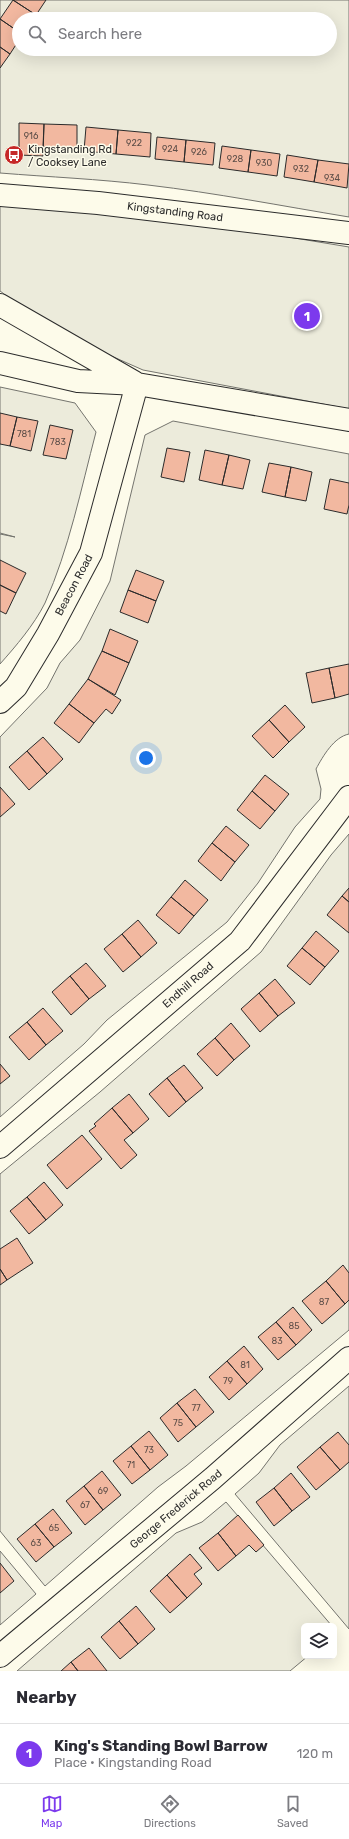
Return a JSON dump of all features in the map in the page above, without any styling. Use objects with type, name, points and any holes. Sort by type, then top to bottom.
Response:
[{"type":"street","name":"Kingstanding Road","points":[[0,195],[98,203],[349,233]]},
{"type":"street","points":[[0,305],[137,384]]},
{"type":"street","points":[[0,363],[78,381],[137,384],[349,420]]},
{"type":"street","name":"Beacon Road","points":[[0,702],[16,687],[48,634],[91,553],[137,384]]},
{"type":"street","name":"Endhill Road","points":[[0,1147],[240,941],[349,797]]},
{"type":"street","name":"George Frederick Road","points":[[0,1656],[213,1478],[349,1358]]},
{"type":"shaded area","points":[[0,0],[349,0],[349,217],[173,188],[0,173]]},
{"type":"shaded area","points":[[0,204],[100,212],[252,231],[349,247],[349,409],[143,370],[57,332],[0,291]]},
{"type":"shaded area","points":[[0,387],[75,403],[96,432],[68,540],[45,603],[30,627],[0,664],[0,534],[15,537],[0,533]]},
{"type":"shaded area","points":[[173,421],[349,454],[349,734],[338,739],[334,743],[316,769],[321,789],[320,799],[295,827],[258,883],[227,922],[107,1020],[84,1044],[0,1117],[0,737],[47,688],[60,663],[80,640],[110,581],[145,435]]},
{"type":"shaded area","points":[[349,834],[349,1330],[186,1466],[158,1487],[45,1586],[0,1531],[0,1174],[100,1092],[261,952],[331,855]]},
{"type":"shaded area","points":[[349,1386],[349,1629],[235,1494],[259,1473],[280,1445]]},
{"type":"shaded area","points":[[226,1502],[329,1623],[301,1623],[301,1659],[304,1659],[290,1671],[17,1671],[176,1533],[202,1522]]},
{"type":"shaded area","points":[[0,1551],[36,1594],[0,1625]]},
{"type":"building","points":[[13,0],[46,0],[38,12],[31,12]]},
{"type":"building","points":[[13,0],[31,12],[12,12],[12,27],[0,19]]},
{"type":"building","points":[[0,19],[12,27],[12,51],[10,54],[0,47]]},
{"type":"building","points":[[0,47],[10,54],[0,68]]},
{"type":"building","points":[[19,123],[44,124],[43,156],[19,155]]},
{"type":"building","points":[[44,124],[77,125],[77,149],[43,147]]},
{"type":"building","points":[[86,127],[118,130],[116,154],[84,151]]},
{"type":"building","points":[[118,130],[151,133],[150,157],[116,154]]},
{"type":"building","points":[[157,137],[186,140],[184,162],[155,159]]},
{"type":"building","points":[[186,140],[215,143],[213,165],[184,162]]},
{"type":"building","points":[[222,146],[251,150],[248,172],[219,168]]},
{"type":"building","points":[[251,150],[280,154],[277,176],[248,172]]},
{"type":"building","points":[[287,155],[318,160],[314,182],[284,177]]},
{"type":"building","points":[[318,160],[349,164],[347,188],[314,182]]},
{"type":"building","points":[[0,413],[17,417],[10,446],[0,444]]},
{"type":"building","points":[[17,417],[38,421],[31,451],[10,446]]},
{"type":"building","points":[[50,425],[73,430],[66,459],[43,455]]},
{"type":"building","points":[[167,448],[190,452],[184,482],[161,477]]},
{"type":"building","points":[[205,450],[229,455],[222,485],[199,480]]},
{"type":"building","points":[[229,455],[250,460],[243,489],[222,485]]},
{"type":"building","points":[[269,463],[291,467],[285,497],[262,492]]},
{"type":"building","points":[[291,467],[312,472],[306,501],[285,497]]},
{"type":"building","points":[[330,479],[349,483],[349,505],[347,514],[324,509]]},
{"type":"building","points":[[0,560],[26,573],[16,593],[0,585]]},
{"type":"building","points":[[136,570],[164,581],[156,601],[128,590]]},
{"type":"building","points":[[0,585],[16,593],[6,614],[0,611]]},
{"type":"building","points":[[128,590],[156,601],[148,623],[120,612]]},
{"type":"building","points":[[110,629],[138,641],[129,663],[102,651]]},
{"type":"building","points":[[102,651],[129,663],[115,695],[88,679]]},
{"type":"building","points":[[349,664],[349,694],[335,698],[329,668]]},
{"type":"building","points":[[329,668],[335,698],[312,703],[306,673]]},
{"type":"building","points":[[88,679],[121,700],[112,714],[106,709],[94,723],[69,704]]},
{"type":"building","points":[[69,704],[94,723],[79,743],[54,723]]},
{"type":"building","points":[[285,705],[305,727],[289,742],[269,720]]},
{"type":"building","points":[[269,720],[289,742],[273,758],[252,736]]},
{"type":"building","points":[[43,737],[63,759],[47,774],[27,751]]},
{"type":"building","points":[[27,751],[47,774],[29,790],[9,767]]},
{"type":"building","points":[[265,775],[289,794],[275,811],[252,791]]},
{"type":"building","points":[[0,787],[15,804],[0,817]]},
{"type":"building","points":[[252,791],[275,811],[260,829],[237,810]]},
{"type":"building","points":[[226,826],[249,845],[235,862],[212,843]]},
{"type":"building","points":[[212,843],[235,862],[221,881],[198,861]]},
{"type":"building","points":[[185,880],[208,900],[194,916],[171,897]]},
{"type":"building","points":[[349,888],[349,902],[342,896]]},
{"type":"building","points":[[342,896],[349,902],[349,933],[327,915]]},
{"type":"building","points":[[171,897],[194,916],[179,934],[156,915]]},
{"type":"building","points":[[138,920],[157,943],[141,957],[122,934]]},
{"type":"building","points":[[316,931],[339,951],[325,967],[302,948]]},
{"type":"building","points":[[122,934],[141,957],[123,972],[104,949]]},
{"type":"building","points":[[302,948],[325,967],[310,985],[287,966]]},
{"type":"building","points":[[86,963],[106,986],[89,999],[70,976]]},
{"type":"building","points":[[70,976],[89,999],[71,1015],[52,992]]},
{"type":"building","points":[[275,979],[295,1003],[278,1016],[259,993]]},
{"type":"building","points":[[259,993],[278,1016],[260,1032],[241,1009]]},
{"type":"building","points":[[43,1008],[63,1031],[46,1045],[27,1022]]},
{"type":"building","points":[[27,1022],[46,1045],[29,1060],[9,1037]]},
{"type":"building","points":[[231,1023],[250,1046],[234,1060],[215,1038]]},
{"type":"building","points":[[215,1038],[234,1060],[217,1076],[197,1054]]},
{"type":"building","points":[[0,1064],[10,1076],[0,1084]]},
{"type":"building","points":[[184,1065],[203,1088],[186,1102],[167,1078]]},
{"type":"building","points":[[167,1078],[186,1102],[169,1117],[149,1094]]},
{"type":"building","points":[[129,1094],[149,1119],[133,1133],[112,1108]]},
{"type":"building","points":[[112,1108],[133,1133],[124,1140],[137,1155],[121,1169],[89,1131],[96,1126],[94,1124]]},
{"type":"building","points":[[82,1135],[102,1159],[67,1189],[47,1165]]},
{"type":"building","points":[[44,1182],[63,1205],[46,1220],[27,1197]]},
{"type":"building","points":[[27,1197],[46,1220],[29,1234],[10,1211]]},
{"type":"building","points":[[17,1238],[33,1263],[7,1280],[0,1269],[0,1249]]},
{"type":"building","points":[[343,1265],[349,1273],[349,1300],[345,1304],[326,1281]]},
{"type":"building","points":[[0,1269],[7,1280],[0,1285]]},
{"type":"building","points":[[326,1281],[345,1304],[322,1324],[302,1301]]},
{"type":"building","points":[[293,1307],[312,1330],[296,1345],[276,1322]]},
{"type":"building","points":[[276,1322],[296,1345],[278,1360],[258,1337]]},
{"type":"building","points":[[244,1346],[263,1369],[247,1384],[227,1361]]},
{"type":"building","points":[[227,1361],[247,1384],[229,1400],[209,1377]]},
{"type":"building","points":[[195,1389],[214,1412],[196,1427],[177,1403]]},
{"type":"building","points":[[177,1403],[196,1427],[178,1442],[160,1418]]},
{"type":"building","points":[[149,1431],[168,1455],[150,1470],[131,1446]]},
{"type":"building","points":[[338,1432],[349,1445],[349,1462],[340,1470],[320,1447]]},
{"type":"building","points":[[131,1446],[150,1470],[132,1484],[113,1461]]},
{"type":"building","points":[[320,1447],[340,1470],[316,1490],[297,1467]]},
{"type":"building","points":[[102,1471],[121,1495],[103,1510],[84,1486]]},
{"type":"building","points":[[291,1473],[310,1497],[292,1511],[274,1488]]},
{"type":"building","points":[[84,1486],[103,1510],[85,1525],[66,1501]]},
{"type":"building","points":[[274,1488],[292,1511],[274,1526],[256,1502]]},
{"type":"building","points":[[53,1509],[72,1533],[54,1547],[35,1524]]},
{"type":"building","points":[[238,1515],[264,1545],[256,1552],[249,1545],[236,1556],[218,1533]]},
{"type":"building","points":[[35,1524],[54,1547],[36,1562],[17,1539]]},
{"type":"building","points":[[218,1533],[236,1556],[218,1571],[199,1548]]},
{"type":"building","points":[[190,1554],[202,1568],[194,1574],[202,1584],[187,1598],[167,1575]]},
{"type":"building","points":[[0,1563],[14,1581],[0,1593]]},
{"type":"building","points":[[167,1575],[187,1598],[170,1613],[150,1591]]},
{"type":"building","points":[[136,1606],[155,1629],[138,1644],[119,1621]]},
{"type":"building","points":[[119,1621],[138,1644],[120,1659],[101,1637]]},
{"type":"building","points":[[89,1648],[107,1671],[78,1671],[71,1662]]},
{"type":"building","points":[[71,1662],[78,1671],[61,1671]]},
{"type":"place","name":"Kingstanding Rd / Cooksey Lane","points":[[14,155]]},
{"type":"place","name":"King's Standing Bowl Barrow","points":[[307,316]]}]
